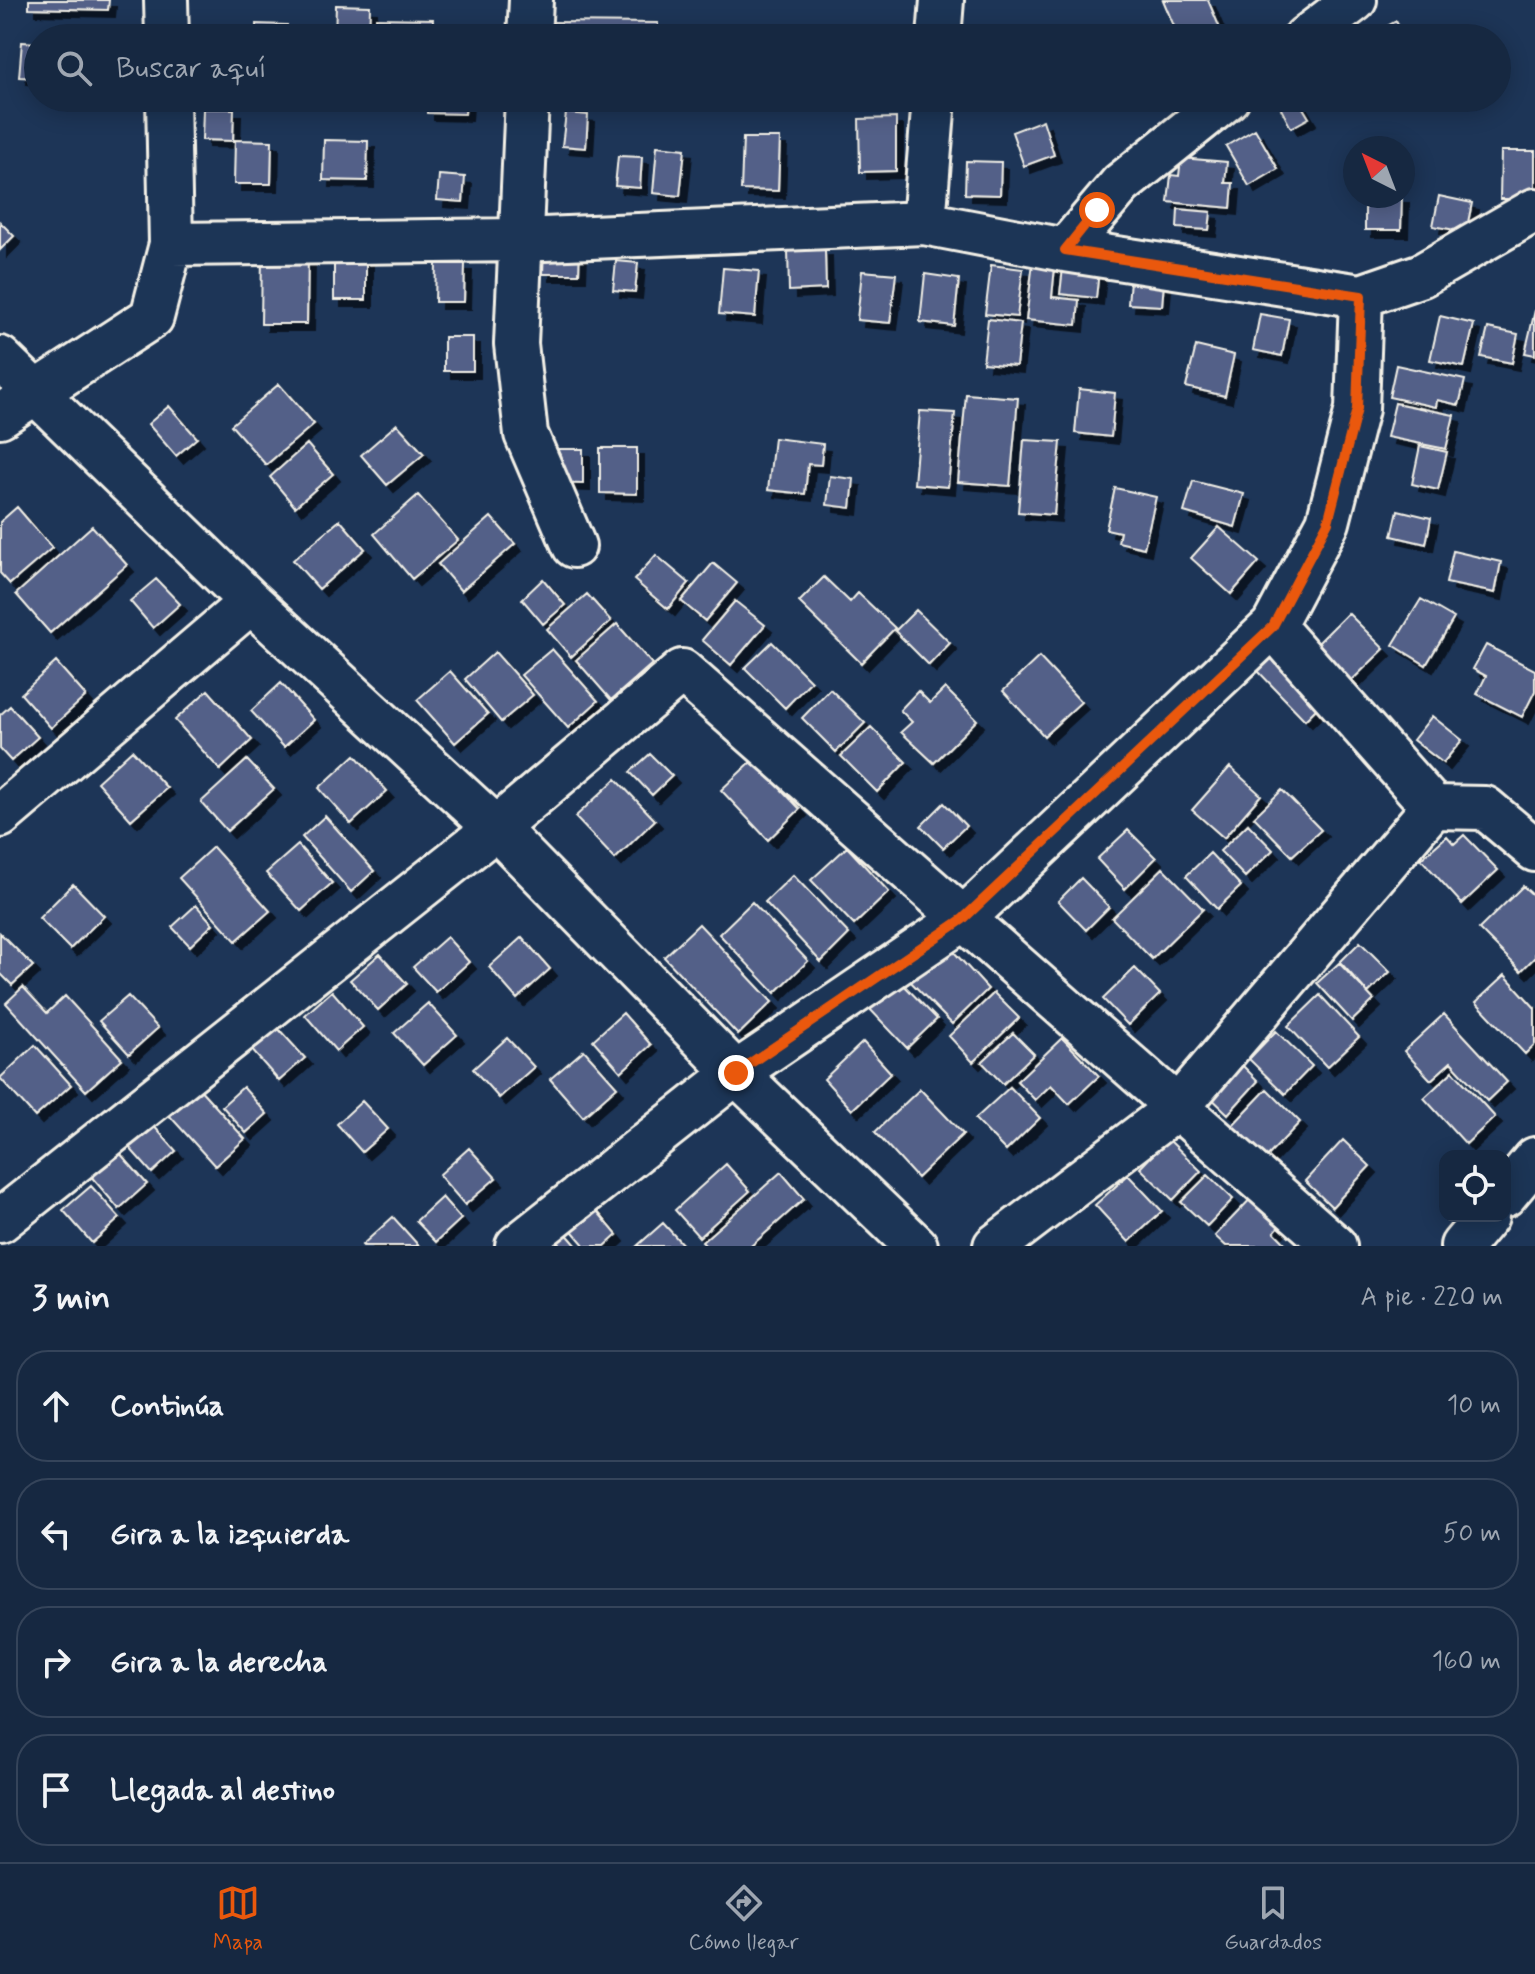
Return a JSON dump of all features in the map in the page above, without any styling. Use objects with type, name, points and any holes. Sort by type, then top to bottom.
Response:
[{"type":"street","points":[[166,0],[167,24]]},
{"type":"street","points":[[530,24],[531,0]]},
{"type":"street","points":[[940,24],[942,0]]},
{"type":"street","points":[[1323,24],[1355,0]]},
{"type":"street","points":[[0,416],[152,317],[171,244],[168,112]]},
{"type":"street","points":[[526,112],[516,344],[526,434],[574,546]]},
{"type":"street","points":[[924,223],[933,112]]},
{"type":"street","points":[[1065,250],[1121,184],[1211,112]]},
{"type":"street","points":[[171,244],[520,240],[924,223],[1065,250],[1361,296],[1422,275],[1535,210]]},
{"type":"street","points":[[517,1246],[736,1073],[963,919],[1273,626],[1328,522],[1357,409],[1361,296]]},
{"type":"street","points":[[0,358],[251,602],[496,828],[736,1073],[916,1246]]},
{"type":"street","points":[[0,816],[251,602]]},
{"type":"street","points":[[1273,626],[1433,807],[1485,808],[1535,850]]},
{"type":"street","points":[[0,1221],[496,828],[682,671],[1335,1246]]},
{"type":"street","points":[[995,1246],[1178,1107],[1351,899],[1433,807]]},
{"type":"street","points":[[1511,1188],[1535,1159]]},
{"type":"street","points":[[1462,1246],[1482,1222]]},
{"type":"building","points":[[29,0],[109,0],[108,10],[29,8]]},
{"type":"building","points":[[1163,0],[1208,0],[1218,24],[1173,24]]},
{"type":"building","points":[[336,5],[370,6],[369,24],[335,24]]},
{"type":"building","points":[[376,18],[433,19],[433,24],[376,24]]},
{"type":"building","points":[[553,22],[658,23],[658,24]]},
{"type":"building","points":[[22,42],[24,42],[24,77],[19,77]]},
{"type":"building","points":[[203,112],[234,112],[233,141],[202,140]]},
{"type":"building","points":[[427,112],[465,112],[465,114]]},
{"type":"building","points":[[1283,112],[1305,112],[1309,118],[1291,128]]},
{"type":"building","points":[[566,113],[588,115],[586,148],[562,146]]},
{"type":"building","points":[[896,118],[896,171],[860,172],[859,119]]},
{"type":"building","points":[[1043,120],[1054,155],[1024,166],[1012,132]]},
{"type":"building","points":[[1255,129],[1278,169],[1249,186],[1226,146]]},
{"type":"building","points":[[743,138],[780,138],[778,191],[741,190]]},
{"type":"building","points":[[235,140],[272,141],[271,184],[234,184]]},
{"type":"building","points":[[324,140],[368,141],[367,181],[323,180]]},
{"type":"building","points":[[657,146],[685,149],[680,196],[653,193]]},
{"type":"building","points":[[1501,151],[1535,151],[1535,199],[1500,199]]},
{"type":"building","points":[[618,156],[642,157],[640,188],[615,186]]},
{"type":"building","points":[[1181,158],[1227,162],[1225,183],[1233,183],[1231,208],[1168,202],[1171,175],[1179,176]]},
{"type":"building","points":[[966,161],[1001,162],[1000,195],[965,194]]},
{"type":"building","points":[[439,175],[465,177],[463,202],[437,200]]},
{"type":"building","points":[[1439,196],[1472,203],[1466,232],[1433,226]]},
{"type":"building","points":[[1365,208],[1402,208],[1401,230],[1365,230]]},
{"type":"building","points":[[1178,209],[1211,212],[1209,230],[1177,228]]},
{"type":"building","points":[[0,222],[14,236],[0,250]]},
{"type":"building","points":[[544,247],[580,247],[579,274],[543,274]]},
{"type":"building","points":[[825,249],[826,289],[789,291],[788,250]]},
{"type":"building","points":[[262,253],[308,253],[307,324],[261,324]]},
{"type":"building","points":[[1034,254],[1056,257],[1052,297],[1079,300],[1077,325],[1026,320]]},
{"type":"building","points":[[334,258],[366,258],[366,300],[334,300]]},
{"type":"building","points":[[616,261],[638,263],[635,292],[613,290]]},
{"type":"building","points":[[436,264],[465,264],[464,302],[435,302]]},
{"type":"building","points":[[991,265],[1023,269],[1017,317],[985,314]]},
{"type":"building","points":[[723,268],[759,271],[755,317],[719,314]]},
{"type":"building","points":[[1063,268],[1099,271],[1096,298],[1060,294]]},
{"type":"building","points":[[862,271],[896,274],[890,323],[857,320]]},
{"type":"building","points":[[925,274],[959,279],[954,326],[920,322]]},
{"type":"building","points":[[1130,280],[1164,283],[1162,306],[1128,304]]},
{"type":"building","points":[[1535,310],[1535,355],[1525,353]]},
{"type":"building","points":[[1260,314],[1289,319],[1282,356],[1253,350]]},
{"type":"building","points":[[1440,316],[1474,324],[1464,367],[1430,360]]},
{"type":"building","points":[[988,319],[1021,323],[1016,366],[983,363]]},
{"type":"building","points":[[1488,328],[1518,334],[1512,363],[1481,357]]},
{"type":"building","points":[[444,337],[473,337],[473,371],[444,371]]},
{"type":"building","points":[[1196,346],[1234,355],[1225,396],[1186,387]]},
{"type":"building","points":[[1396,365],[1465,380],[1459,405],[1437,400],[1436,407],[1389,397]]},
{"type":"building","points":[[279,384],[314,424],[266,465],[231,425]]},
{"type":"building","points":[[1079,389],[1115,393],[1111,437],[1075,433]]},
{"type":"building","points":[[966,394],[1018,398],[1010,486],[958,482]]},
{"type":"building","points":[[1395,403],[1454,415],[1446,449],[1387,437]]},
{"type":"building","points":[[169,406],[197,438],[176,456],[148,424]]},
{"type":"building","points":[[920,411],[955,413],[948,487],[914,484]]},
{"type":"building","points":[[397,424],[424,454],[387,485],[361,455]]},
{"type":"building","points":[[774,438],[823,444],[821,465],[808,464],[805,494],[768,490]]},
{"type":"building","points":[[1024,440],[1061,442],[1054,515],[1018,512]]},
{"type":"building","points":[[307,444],[333,474],[295,507],[270,477]]},
{"type":"building","points":[[1420,446],[1447,452],[1438,490],[1412,484]]},
{"type":"building","points":[[600,448],[637,448],[637,494],[600,493]]},
{"type":"building","points":[[555,449],[583,449],[583,484],[554,483]]},
{"type":"building","points":[[830,476],[854,479],[851,508],[827,505]]},
{"type":"building","points":[[1193,481],[1244,494],[1235,527],[1184,512]]},
{"type":"building","points":[[1115,488],[1156,497],[1144,548],[1118,542],[1120,532],[1106,529]]},
{"type":"building","points":[[418,495],[458,540],[412,579],[374,534]]},
{"type":"building","points":[[17,507],[52,548],[10,584],[0,573],[0,522]]},
{"type":"building","points":[[1398,510],[1431,518],[1426,544],[1392,536]]},
{"type":"building","points":[[491,517],[515,544],[461,591],[438,564]]},
{"type":"building","points":[[340,520],[365,549],[319,589],[293,560]]},
{"type":"building","points":[[92,526],[127,565],[50,633],[16,594]]},
{"type":"building","points":[[1219,527],[1259,562],[1231,594],[1191,558]]},
{"type":"building","points":[[1453,551],[1501,562],[1495,593],[1446,583]]},
{"type":"building","points":[[656,555],[689,583],[668,609],[634,580]]},
{"type":"building","points":[[713,563],[737,583],[705,621],[681,601]]},
{"type":"building","points":[[824,577],[850,602],[858,593],[895,628],[861,663],[799,602]]},
{"type":"building","points":[[156,579],[180,604],[153,628],[130,601]]},
{"type":"building","points":[[543,579],[565,605],[543,624],[522,599]]},
{"type":"building","points":[[587,594],[611,621],[571,657],[547,629]]},
{"type":"building","points":[[1421,599],[1454,618],[1426,665],[1393,645]]},
{"type":"building","points":[[735,601],[765,625],[731,665],[702,640]]},
{"type":"building","points":[[916,610],[950,643],[929,665],[895,631]]},
{"type":"building","points":[[1348,613],[1384,649],[1348,684],[1313,648]]},
{"type":"building","points":[[617,624],[652,664],[611,700],[576,660]]},
{"type":"building","points":[[772,642],[811,681],[785,708],[745,668]]},
{"type":"building","points":[[1486,645],[1535,670],[1535,691],[1522,717],[1477,694],[1486,676],[1473,669]]},
{"type":"building","points":[[1278,648],[1327,698],[1305,720],[1256,669]]},
{"type":"building","points":[[552,649],[598,701],[568,728],[521,675]]},
{"type":"building","points":[[495,652],[533,695],[501,722],[465,679]]},
{"type":"building","points":[[1039,657],[1081,702],[1044,736],[1003,691]]},
{"type":"building","points":[[56,662],[86,696],[51,728],[21,694]]},
{"type":"building","points":[[450,671],[488,714],[455,743],[417,700]]},
{"type":"building","points":[[281,683],[314,720],[284,747],[251,711]]},
{"type":"building","points":[[945,688],[977,720],[934,763],[901,732],[912,722],[900,710],[918,691],[930,703]]},
{"type":"building","points":[[830,689],[865,723],[836,752],[802,718]]},
{"type":"building","points":[[208,690],[252,740],[220,770],[175,720]]},
{"type":"building","points":[[10,706],[38,737],[11,761],[0,749],[0,715]]},
{"type":"building","points":[[1432,716],[1462,740],[1443,763],[1413,740]]},
{"type":"building","points":[[871,727],[906,762],[877,792],[841,756]]},
{"type":"building","points":[[132,750],[167,788],[131,820],[97,782]]},
{"type":"building","points":[[650,754],[672,776],[652,795],[630,772]]},
{"type":"building","points":[[355,755],[387,791],[351,824],[319,788]]},
{"type":"building","points":[[247,760],[274,789],[227,831],[201,802]]},
{"type":"building","points":[[753,760],[800,809],[768,840],[721,790]]},
{"type":"building","points":[[1230,767],[1261,795],[1224,838],[1192,810]]},
{"type":"building","points":[[616,779],[655,820],[615,859],[575,817]]},
{"type":"building","points":[[1282,790],[1321,830],[1292,856],[1254,817]]},
{"type":"building","points":[[944,803],[966,826],[943,848],[921,826]]},
{"type":"building","points":[[325,816],[374,871],[351,892],[302,837]]},
{"type":"building","points":[[1248,824],[1273,850],[1245,877],[1220,851]]},
{"type":"building","points":[[1128,830],[1156,858],[1125,889],[1097,859]]},
{"type":"building","points":[[1464,835],[1498,870],[1462,904],[1421,859],[1447,836],[1454,844]]},
{"type":"building","points":[[298,845],[332,883],[301,911],[266,873]]},
{"type":"building","points":[[213,847],[270,911],[236,941],[179,878]]},
{"type":"building","points":[[847,847],[889,892],[854,925],[811,880]]},
{"type":"building","points":[[1210,853],[1241,886],[1217,909],[1186,876]]},
{"type":"building","points":[[1163,868],[1203,909],[1152,959],[1112,918]]},
{"type":"building","points":[[793,875],[849,934],[821,962],[765,902]]},
{"type":"building","points":[[1081,878],[1109,907],[1086,930],[1058,901]]},
{"type":"building","points":[[73,884],[104,916],[70,949],[39,918]]},
{"type":"building","points":[[1523,886],[1535,897],[1535,957],[1521,971],[1479,929]]},
{"type":"building","points":[[752,902],[808,961],[775,993],[719,934]]},
{"type":"building","points":[[196,905],[213,924],[190,946],[172,927]]},
{"type":"building","points":[[699,924],[772,1002],[738,1035],[664,957]]},
{"type":"building","points":[[0,933],[33,966],[12,985],[0,973]]},
{"type":"building","points":[[447,937],[469,962],[436,992],[413,967]]},
{"type":"building","points":[[522,937],[550,969],[517,999],[489,967]]},
{"type":"building","points":[[941,938],[988,989],[952,1024],[903,974]]},
{"type":"building","points":[[1360,942],[1390,972],[1368,993],[1340,962]]},
{"type":"building","points":[[380,954],[407,984],[378,1010],[350,980]]},
{"type":"building","points":[[1339,963],[1374,1000],[1352,1021],[1317,983]]},
{"type":"building","points":[[1135,968],[1160,994],[1128,1025],[1103,999]]},
{"type":"building","points":[[1505,975],[1535,1008],[1535,1044],[1525,1054],[1476,1002]]},
{"type":"building","points":[[896,977],[937,1019],[907,1048],[867,1006]]},
{"type":"building","points":[[23,987],[47,1013],[65,996],[122,1059],[86,1091],[6,1003]]},
{"type":"building","points":[[332,991],[363,1027],[336,1051],[305,1015]]},
{"type":"building","points":[[994,993],[1019,1018],[973,1062],[949,1036]]},
{"type":"building","points":[[1320,995],[1359,1037],[1327,1067],[1288,1026]]},
{"type":"building","points":[[128,996],[158,1028],[129,1054],[99,1021]]},
{"type":"building","points":[[428,1003],[457,1035],[423,1065],[394,1033]]},
{"type":"building","points":[[623,1013],[651,1045],[621,1072],[593,1040]]},
{"type":"building","points":[[1444,1014],[1507,1082],[1487,1101],[1451,1062],[1431,1080],[1404,1051]]},
{"type":"building","points":[[275,1025],[305,1058],[279,1081],[250,1048]]},
{"type":"building","points":[[1276,1031],[1312,1066],[1285,1094],[1249,1059]]},
{"type":"building","points":[[1013,1033],[1034,1054],[1003,1084],[982,1062]]},
{"type":"building","points":[[507,1038],[534,1067],[499,1098],[473,1069]]},
{"type":"building","points":[[1062,1038],[1099,1076],[1069,1104],[1051,1085],[1035,1100],[1017,1081]]},
{"type":"building","points":[[863,1042],[891,1073],[852,1110],[824,1079]]},
{"type":"building","points":[[35,1045],[71,1085],[35,1117],[0,1078]]},
{"type":"building","points":[[584,1050],[617,1087],[583,1117],[550,1079]]},
{"type":"building","points":[[1233,1056],[1258,1081],[1228,1114],[1202,1089]]},
{"type":"building","points":[[1453,1071],[1495,1117],[1466,1144],[1424,1098]]},
{"type":"building","points":[[198,1087],[245,1139],[215,1166],[168,1114]]},
{"type":"building","points":[[243,1087],[267,1114],[246,1133],[222,1106]]},
{"type":"building","points":[[1010,1087],[1040,1118],[1006,1151],[975,1119]]},
{"type":"building","points":[[920,1089],[963,1134],[917,1178],[875,1132]]},
{"type":"building","points":[[1267,1089],[1300,1122],[1264,1160],[1230,1128]]},
{"type":"building","points":[[362,1101],[388,1129],[362,1152],[337,1124]]},
{"type":"building","points":[[152,1124],[176,1151],[152,1173],[128,1146]]},
{"type":"building","points":[[1168,1139],[1201,1171],[1173,1200],[1140,1168]]},
{"type":"building","points":[[1343,1140],[1370,1166],[1332,1207],[1305,1181]]},
{"type":"building","points":[[111,1143],[147,1184],[119,1209],[83,1167]]},
{"type":"building","points":[[469,1148],[496,1178],[465,1205],[439,1175]]},
{"type":"building","points":[[726,1164],[750,1191],[699,1237],[675,1210]]},
{"type":"building","points":[[781,1172],[804,1199],[751,1246],[706,1246],[702,1242]]},
{"type":"building","points":[[1128,1175],[1162,1211],[1129,1242],[1095,1205]]},
{"type":"building","points":[[1208,1175],[1233,1199],[1207,1226],[1181,1202]]},
{"type":"building","points":[[91,1186],[120,1218],[92,1243],[63,1210]]},
{"type":"building","points":[[1258,1191],[1286,1218],[1274,1232],[1288,1246],[1226,1246],[1215,1236]]},
{"type":"building","points":[[442,1197],[461,1219],[436,1242],[416,1221]]},
{"type":"building","points":[[592,1205],[617,1235],[605,1246],[585,1246],[568,1226]]},
{"type":"building","points":[[393,1217],[419,1246],[362,1245]]},
{"type":"building","points":[[663,1223],[684,1246],[637,1246]]},
{"type":"building","points":[[564,1231],[577,1246],[548,1246]]},
{"type":"route","points":[[736,1073],[963,919],[1273,626],[1328,522],[1357,409],[1361,296],[1065,250],[1097,210]]}]
